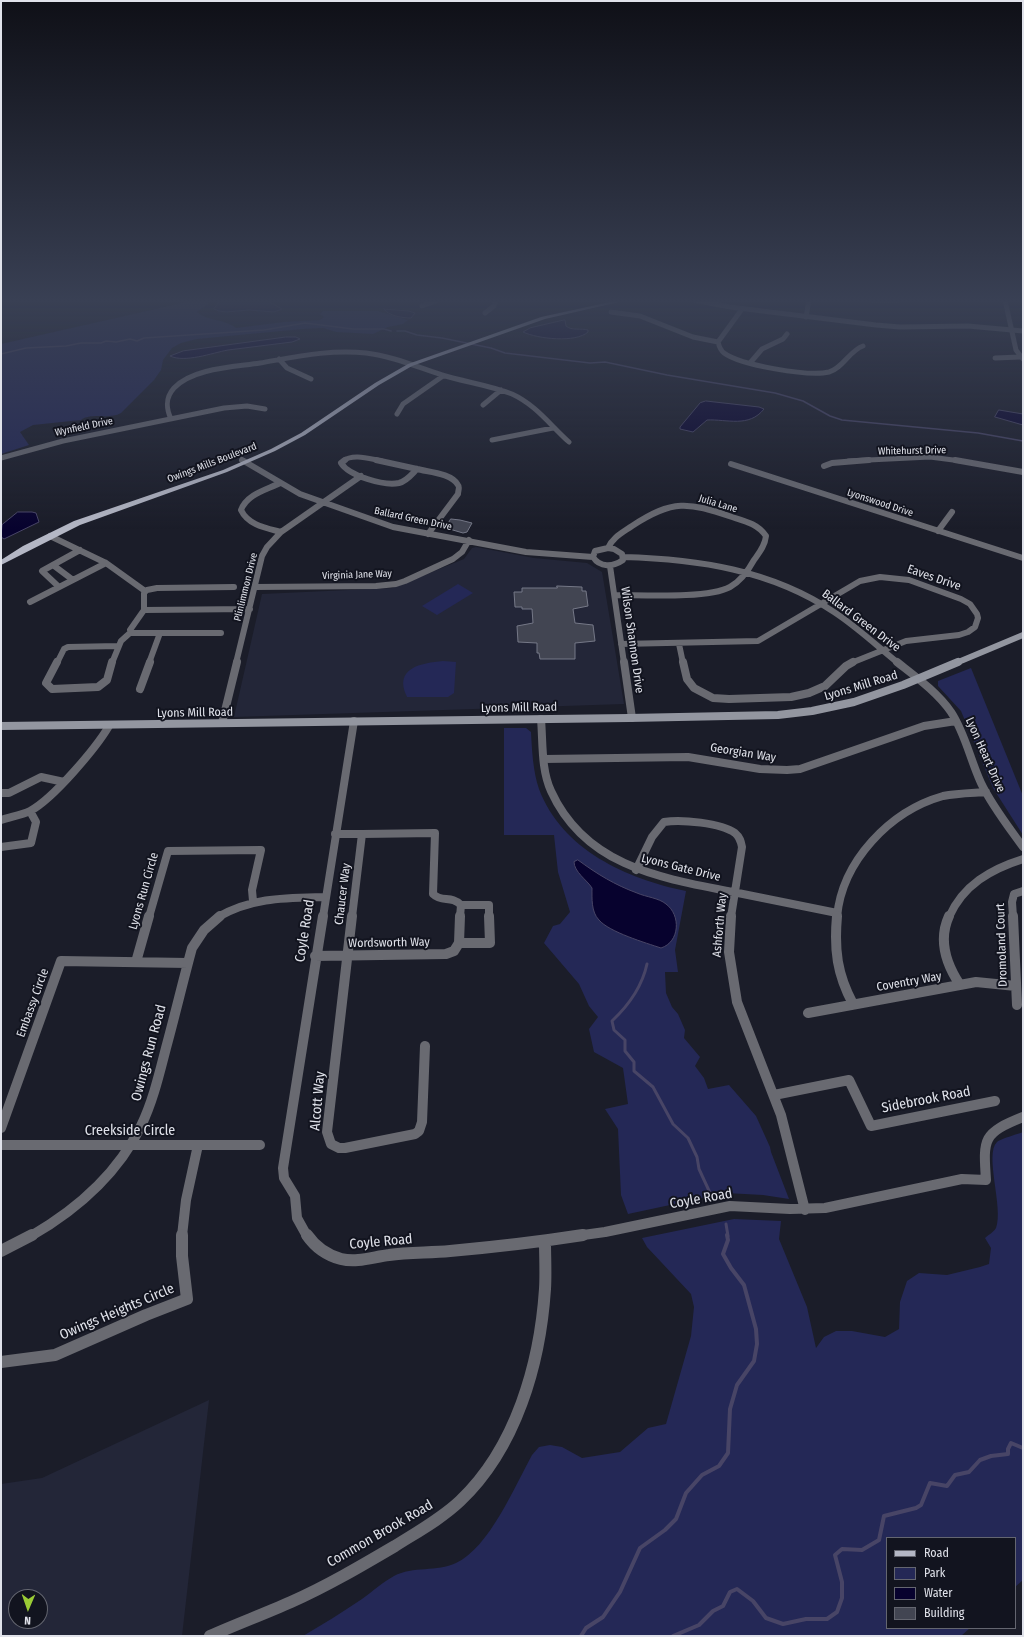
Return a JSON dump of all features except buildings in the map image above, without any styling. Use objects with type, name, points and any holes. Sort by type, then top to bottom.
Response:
[{"type":"main road","name":"Owings Mills Boulevard","points":[[1,563],[50,536],[109,510],[204,479],[244,461],[299,431],[371,381],[381,376]]},
{"type":"main road","name":"Owings Mills Boulevard","points":[[1,556],[48,529],[75,518],[244,461]]},
{"type":"main road","name":"Lyons Mill Road","points":[[1,726],[109,726],[222,723],[632,718],[735,716],[805,712],[856,702],[889,691],[1023,635]]},
{"type":"street","points":[[171,419],[166,406],[168,397],[174,388],[194,376]]},
{"type":"street","points":[[305,376],[311,379]]},
{"type":"street","points":[[397,414],[400,407],[442,376]]},
{"type":"street","points":[[445,376],[501,390],[518,396],[531,404],[541,413],[553,428],[569,442]]},
{"type":"street","points":[[483,406],[501,390]]},
{"type":"street","name":"Wynfield Drive","points":[[1,458],[63,441],[233,407],[255,406],[265,409]]},
{"type":"street","points":[[492,440],[553,428]]},
{"type":"street","points":[[416,469],[406,480],[398,483],[383,483],[345,469],[342,466],[342,462],[347,458],[359,457],[416,469],[450,477],[458,484],[458,494],[428,534]]},
{"type":"street","name":"Whitehurst Drive","points":[[824,466],[832,463],[847,461],[930,457],[950,459],[1023,472]]},
{"type":"street","name":"Ballard Green Drive","points":[[244,461],[280,483],[323,503],[366,519],[394,527],[540,554],[593,557]]},
{"type":"street","name":"Lyonswood Drive","points":[[732,464],[1023,558]]},
{"type":"street","name":"Plinlimmon Drive","points":[[222,723],[262,556],[267,547],[281,532],[361,476]]},
{"type":"street","points":[[280,483],[250,498],[243,504],[241,510],[247,519],[267,528],[281,532]]},
{"type":"street","name":"Julia Lane","points":[[608,548],[614,538],[659,510],[679,504],[697,506],[750,523],[764,532],[766,536],[765,544],[747,572]]},
{"type":"street","points":[[938,531],[952,512]]},
{"type":"street","points":[[50,536],[106,563],[145,591],[157,588],[234,587]]},
{"type":"street","name":"Virginia Jane Way","points":[[255,587],[376,586],[396,584],[453,559],[462,552],[469,540]]},
{"type":"street","points":[[608,548],[619,551],[623,557],[620,563],[610,566],[598,563],[593,557],[593,554],[599,549],[608,548]]},
{"type":"street","points":[[59,587],[42,572],[80,550]]},
{"type":"street","name":"Ballard Green Drive","points":[[623,557],[688,560],[747,572],[780,583],[821,604],[849,623],[918,679]]},
{"type":"street","points":[[30,602],[106,563]]},
{"type":"street","points":[[53,565],[73,580]]},
{"type":"street","name":"Wilson Shannon Drive","points":[[610,566],[632,718]]},
{"type":"street","points":[[615,595],[712,594],[739,582],[747,572]]},
{"type":"street","name":"Eaves Drive","points":[[821,604],[867,579],[894,577],[909,580],[960,599],[970,604],[977,614],[978,624],[968,632],[959,635],[906,641],[882,650]]},
{"type":"street","points":[[131,632],[131,627],[144,610],[145,591]]},
{"type":"street","points":[[621,644],[679,644],[758,641],[821,604]]},
{"type":"street","points":[[144,610],[250,609]]},
{"type":"street","points":[[118,646],[68,647],[64,649],[46,683],[52,689],[98,687],[107,680],[118,646],[126,634],[131,632],[221,633]]},
{"type":"street","points":[[140,689],[160,633]]},
{"type":"street","points":[[679,644],[685,673],[690,684],[703,694],[713,698],[729,699],[780,698],[809,693],[825,686],[852,662],[882,650]]},
{"type":"street","name":"Lyon Heart Drive","points":[[918,679],[945,704],[956,722],[986,792],[1023,847]]},
{"type":"street","name":"Lyons Gate Drive","points":[[541,719],[545,773],[550,790],[566,818],[595,847],[619,862],[636,870],[669,880],[837,913]]},
{"type":"street","name":"Coyle Road","points":[[354,721],[315,956],[283,1168],[284,1178],[295,1196],[297,1218],[309,1238],[326,1254],[342,1259],[358,1260],[372,1259],[388,1255],[448,1251],[545,1241],[605,1232],[730,1206],[805,1210],[845,1204],[962,1179],[986,1180],[984,1152],[988,1135],[995,1129],[1023,1117]]},
{"type":"street","name":"Georgian Way","points":[[544,759],[683,757],[711,760],[758,769],[787,771],[800,769],[924,726],[956,722]]},
{"type":"street","points":[[1,820],[30,811],[49,798],[101,740],[109,726]]},
{"type":"street","points":[[1,793],[9,793],[42,777],[64,782]]},
{"type":"street","points":[[853,1004],[838,968],[836,949],[837,913],[853,868],[870,844],[891,823],[921,805],[942,797],[986,792]]},
{"type":"street","points":[[1,847],[31,844],[36,822],[30,811]]},
{"type":"street","name":"Ashforth Way","points":[[636,870],[659,826],[664,822],[678,820],[725,829],[738,835],[742,847],[729,951],[733,983],[737,1002],[781,1115],[805,1210]]},
{"type":"street","points":[[335,834],[436,833],[433,894],[435,897],[456,900],[461,905],[490,905],[490,942],[459,943],[461,905]]},
{"type":"street","name":"Chaucer Way","points":[[347,956],[362,834]]},
{"type":"street","name":"Lyons Run Circle","points":[[136,962],[168,851],[261,850],[252,890],[253,901]]},
{"type":"street","points":[[960,985],[950,970],[944,947],[944,933],[948,919],[955,905],[972,883],[985,874],[998,867],[1023,859]]},
{"type":"street","name":"Dromoland Court","points":[[1017,1006],[1012,902],[1014,894],[1023,892]]},
{"type":"street","name":"Owings Run Road","points":[[1,1251],[28,1240],[73,1210],[114,1168],[131,1145],[143,1125],[152,1101],[192,948],[198,936],[208,925],[228,910],[253,901],[263,899],[325,897]]},
{"type":"street","name":"Wordsworth Way","points":[[315,956],[446,954],[454,951],[459,943]]},
{"type":"street","name":"Alcott Way","points":[[347,956],[327,1132],[331,1144],[339,1148],[345,1148],[415,1134],[419,1131],[422,1122],[425,1046]]},
{"type":"street","name":"Embassy Circle","points":[[1,1128],[60,961],[188,963]]},
{"type":"street","name":"Coventry Way","points":[[808,1013],[960,985],[986,982],[1016,986]]},
{"type":"street","name":"Sidebrook Road","points":[[774,1095],[850,1080],[871,1126],[995,1101]]},
{"type":"street","name":"Creekside Circle","points":[[1,1145],[260,1145]]},
{"type":"street","name":"Owings Heights Circle","points":[[1,1362],[54,1355],[187,1299],[182,1255],[183,1233],[185,1210],[198,1146]]},
{"type":"street","name":"Common Brook Road","points":[[210,1636],[291,1602],[367,1561],[443,1515],[468,1493],[487,1467],[505,1438],[522,1403],[532,1371],[545,1289],[545,1241]]},
{"type":"shaded area","points":[[476,547],[534,558],[587,563],[602,572],[624,704],[234,717],[262,594],[392,588],[464,559],[472,548]]},
{"type":"shaded area","points":[[209,1400],[182,1636],[1,1636],[1,1484],[42,1478]]},
{"type":"green space","points":[[1,376],[157,376],[121,413],[111,416],[90,417],[81,420],[33,425],[20,432],[29,445],[1,454]]},
{"type":"green space","points":[[458,584],[473,593],[437,615],[422,606]]},
{"type":"green space","points":[[443,661],[456,662],[454,693],[448,697],[407,697],[404,687],[406,673],[426,663]]},
{"type":"green space","points":[[971,668],[1023,796],[1023,835],[993,788],[961,711],[938,686],[938,681]]},
{"type":"green space","points":[[504,728],[526,728],[531,732],[532,754],[539,789],[550,810],[563,829],[580,845],[620,870],[641,879],[686,891],[675,950],[678,972],[665,972],[666,993],[685,1030],[684,1038],[700,1057],[695,1066],[704,1078],[708,1089],[729,1085],[756,1116],[770,1147],[789,1199],[763,1195],[726,1193],[628,1214],[621,1195],[618,1129],[605,1109],[628,1104],[623,1068],[594,1052],[589,1029],[598,1017],[589,1006],[579,984],[544,943],[553,926],[560,924],[570,912],[558,872],[554,835],[504,835]]},
{"type":"green space","points":[[1023,1132],[1023,1580],[1016,1586],[1016,1537],[886,1537],[886,1629],[969,1629],[961,1636],[303,1636],[355,1604],[394,1576],[409,1571],[449,1566],[468,1555],[479,1544],[500,1515],[532,1455],[539,1447],[550,1445],[562,1447],[582,1458],[620,1452],[648,1428],[666,1424],[691,1336],[694,1307],[691,1294],[647,1247],[642,1238],[734,1219],[781,1221],[779,1239],[807,1307],[816,1348],[824,1337],[836,1331],[852,1331],[885,1337],[899,1329],[900,1302],[907,1281],[919,1273],[947,1275],[989,1264],[991,1248],[985,1238],[994,1231],[998,1219],[992,1158],[997,1142]]},
{"type":"water","points":[[706,401],[759,407],[764,409],[752,419],[745,421],[707,420],[693,432],[680,429],[680,427],[700,403]]},
{"type":"water","points":[[999,410],[1023,414],[1023,425],[995,417]]},
{"type":"water","points":[[18,512],[36,513],[39,522],[4,539],[1,537],[2,525]]},
{"type":"water","points":[[578,860],[614,883],[629,890],[660,900],[666,904],[671,909],[676,921],[675,934],[672,940],[661,948],[628,937],[611,929],[599,920],[596,917],[592,905],[592,888],[576,869],[574,862]]},
{"type":"waterway","points":[[675,376],[775,393],[803,401],[830,416],[842,420],[978,433],[1023,441]]},
{"type":"waterway","points":[[647,964],[642,980],[634,995],[624,1009],[612,1021],[614,1030],[625,1040],[625,1051],[634,1062],[634,1071],[653,1087],[673,1124],[688,1138],[697,1157],[699,1169],[711,1195]]},
{"type":"waterway","points":[[726,1224],[728,1236]]},
{"type":"waterway","points":[[581,1636],[586,1628],[603,1617],[620,1592],[640,1548],[665,1530],[676,1519],[686,1493],[702,1475],[719,1466],[728,1453],[730,1409],[737,1385],[754,1361],[757,1344],[756,1329],[744,1285],[731,1268],[723,1254],[728,1240],[727,1235]]},
{"type":"waterway","points":[[673,1636],[699,1625],[713,1611],[723,1606],[730,1592],[737,1589],[753,1601],[766,1618],[783,1624],[806,1619],[827,1619],[837,1612],[842,1598],[842,1582],[835,1555],[842,1549],[862,1550],[879,1540],[884,1516],[916,1508],[921,1505],[930,1483],[947,1486],[955,1475],[969,1472],[980,1460],[991,1456],[1008,1454],[1008,1449],[1011,1443],[1023,1448]]}]
